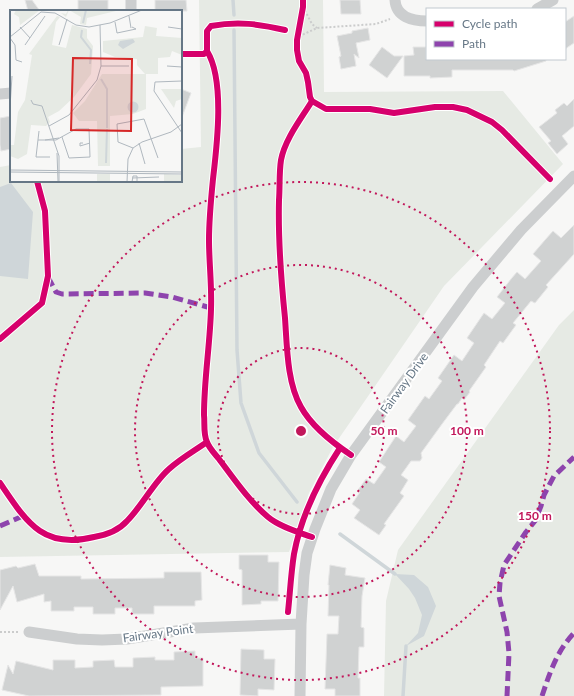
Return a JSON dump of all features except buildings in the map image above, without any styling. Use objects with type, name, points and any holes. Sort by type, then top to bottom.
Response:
[{"type":"street","points":[[395,0],[395,4],[401,15],[409,19],[426,21]]},
{"type":"street","points":[[539,8],[553,0]]},
{"type":"street","name":"Fairway Drive","points":[[300,696],[301,624],[307,553],[324,504],[338,475],[473,287],[521,230],[574,176]]},
{"type":"street","name":"Fairway Point","points":[[29,632],[102,640],[127,639],[194,628],[301,624]]},
{"type":"path","points":[[300,16],[303,7],[303,0]]},
{"type":"path","points":[[303,7],[312,24],[317,28]]},
{"type":"path","points":[[297,43],[304,34],[317,28],[376,24],[401,15]]},
{"type":"path","points":[[297,43],[299,30]]},
{"type":"path","points":[[291,35],[297,43]]},
{"type":"path","points":[[0,632],[29,632]]},
{"type":"shaded area","points":[[199,0],[323,0],[324,92],[503,91],[563,164],[444,286],[333,447],[309,493],[289,552],[0,557],[0,167],[10,165],[10,182],[182,182],[182,149],[201,147]]},
{"type":"shaded area","points":[[11,183],[33,212],[28,279],[0,276],[0,187]]},
{"type":"shaded area","points":[[574,310],[574,696],[384,696],[386,601],[398,550],[559,325]]},
{"type":"shaded area","points":[[395,574],[414,575],[428,587],[436,606],[424,636],[406,646],[418,633],[422,615],[415,598]]},
{"type":"waterway","points":[[233,0],[234,15]]},
{"type":"waterway","points":[[234,30],[237,350],[241,403],[259,453],[297,502]]},
{"type":"waterway","points":[[340,534],[395,574]]},
{"type":"waterway","points":[[403,696],[406,646]]},
{"type":"marked path","points":[[48,277],[56,292],[62,294],[145,293],[172,297],[211,308]]},
{"type":"marked path","points":[[507,696],[509,653],[507,632],[499,596],[504,565],[535,521],[544,495],[554,476],[574,457]]},
{"type":"marked path","points":[[0,526],[23,516]]},
{"type":"marked path","points":[[542,696],[551,670],[563,647],[574,633]]},
{"type":"cycle path","points":[[303,0],[297,50],[299,61],[306,73],[312,101],[326,109],[370,109],[394,113],[435,107],[453,107],[467,110],[492,122],[502,130],[550,179]]},
{"type":"cycle path","points":[[182,54],[204,54],[207,51],[207,31],[211,26],[221,24],[248,24],[285,30]]},
{"type":"cycle path","points":[[207,51],[213,63],[216,78],[218,95],[218,131],[209,225],[211,300],[204,402],[205,436],[211,449],[242,490],[261,511],[278,524],[312,537]]},
{"type":"cycle path","points":[[312,101],[286,144],[280,165],[279,244],[288,364],[296,397],[301,407],[323,434],[351,455]]},
{"type":"cycle path","points":[[0,339],[42,303],[48,276],[45,211],[37,182]]},
{"type":"cycle path","points":[[0,483],[27,520],[48,536],[76,540],[99,536],[112,532],[124,524],[169,469],[207,442]]},
{"type":"cycle path","points":[[288,612],[294,554],[301,526],[318,486],[340,448]]}]
